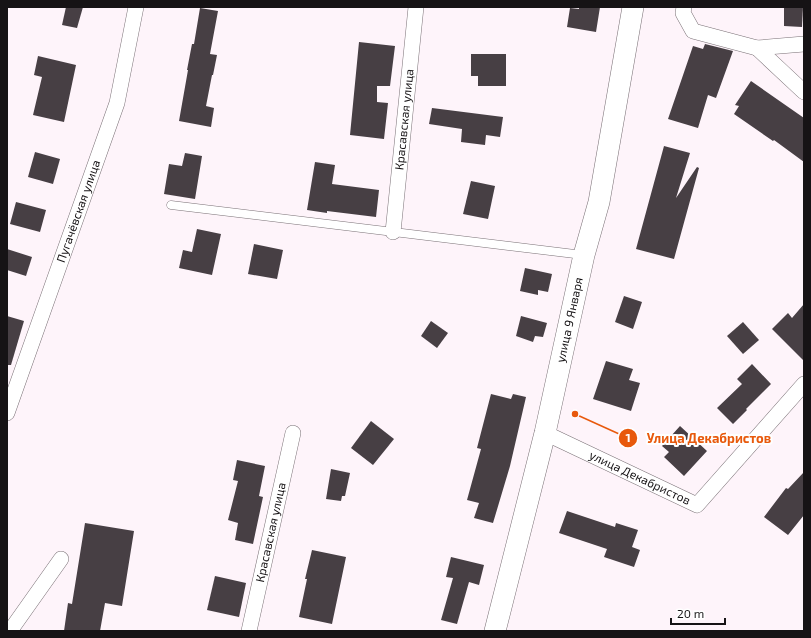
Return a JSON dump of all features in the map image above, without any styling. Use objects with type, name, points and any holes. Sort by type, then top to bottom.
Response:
[{"type":"main road","name":"улица 9 Января","points":[[495,631],[545,433],[584,255],[599,202],[633,7]]},
{"type":"street","name":"Пугачёвская улица","points":[[7,413],[117,103],[136,7]]},
{"type":"street","name":"Красавская улица","points":[[393,232],[416,7]]},
{"type":"street","points":[[684,7],[683,13],[693,31],[757,48],[804,44]]},
{"type":"street","points":[[757,48],[804,92]]},
{"type":"street","name":"улица Декабристов","points":[[545,433],[697,504],[804,384]]},
{"type":"street","name":"Красавская улица","points":[[249,631],[293,433]]},
{"type":"street","points":[[10,631],[61,559]]},
{"type":"lane","points":[[171,205],[584,255]]},
{"type":"building","points":[[66,7],[83,7],[77,28],[62,25]]},
{"type":"building","points":[[579,7],[600,7],[596,32],[567,27],[570,8],[579,9]]},
{"type":"building","points":[[784,7],[803,7],[802,27],[784,26]]},
{"type":"building","points":[[200,8],[218,11],[210,54],[217,55],[206,106],[214,108],[211,127],[179,121],[187,70],[192,44],[194,44]]},
{"type":"building","points":[[359,42],[395,46],[390,86],[377,86],[377,102],[388,103],[384,139],[350,135]]},
{"type":"building","points":[[705,44],[733,51],[716,98],[708,95],[698,128],[668,119],[693,46],[703,49]]},
{"type":"building","points":[[471,54],[506,54],[506,86],[478,86],[478,76],[471,76]]},
{"type":"building","points":[[38,56],[76,65],[64,122],[33,115],[42,77],[34,75]]},
{"type":"building","points":[[751,81],[804,118],[804,162],[734,114],[739,106],[735,105]]},
{"type":"building","points":[[432,108],[503,117],[500,137],[486,135],[485,145],[461,142],[462,129],[429,124]]},
{"type":"building","points":[[664,146],[690,153],[676,198],[697,167],[699,168],[674,259],[636,249]]},
{"type":"building","points":[[35,152],[60,159],[53,184],[28,177]]},
{"type":"building","points":[[185,153],[202,156],[195,199],[164,194],[169,164],[182,166]]},
{"type":"building","points":[[315,162],[335,165],[332,184],[379,190],[376,217],[307,210]]},
{"type":"building","points":[[471,181],[495,186],[488,219],[463,214]]},
{"type":"building","points":[[16,202],[46,210],[40,232],[10,224]]},
{"type":"building","points":[[197,229],[221,234],[212,275],[179,268],[183,250],[192,252]]},
{"type":"building","points":[[254,244],[283,250],[277,279],[248,274]]},
{"type":"building","points":[[7,249],[32,257],[26,276],[7,270]]},
{"type":"building","points":[[525,268],[552,274],[548,292],[538,290],[538,295],[520,291]]},
{"type":"building","points":[[624,296],[642,302],[633,329],[615,322]]},
{"type":"building","points":[[804,304],[804,361],[772,329],[788,313],[792,318]]},
{"type":"building","points":[[7,316],[24,321],[11,365],[7,365]]},
{"type":"building","points":[[521,316],[547,323],[543,337],[535,336],[533,342],[516,336]]},
{"type":"building","points":[[431,321],[448,333],[437,348],[421,336]]},
{"type":"building","points":[[743,322],[759,340],[743,354],[727,336]]},
{"type":"building","points":[[606,361],[633,369],[629,380],[640,383],[631,411],[593,399]]},
{"type":"building","points":[[752,364],[771,384],[733,424],[717,408],[742,384],[737,379]]},
{"type":"building","points":[[491,394],[511,399],[513,394],[526,397],[510,466],[493,523],[474,518],[479,503],[467,500],[481,449],[477,448]]},
{"type":"building","points":[[371,421],[394,439],[373,465],[351,448]]},
{"type":"building","points":[[680,426],[707,451],[684,476],[664,457],[669,452],[662,446]]},
{"type":"building","points":[[237,460],[265,466],[259,496],[263,497],[253,544],[235,540],[238,523],[228,520],[238,481],[233,480]]},
{"type":"building","points":[[331,469],[350,473],[345,496],[342,496],[341,501],[326,499]]},
{"type":"building","points":[[804,472],[804,515],[788,535],[764,517],[786,488],[788,489]]},
{"type":"building","points":[[567,511],[615,527],[616,523],[638,530],[632,547],[640,550],[634,567],[604,557],[607,549],[559,533]]},
{"type":"building","points":[[85,523],[134,531],[122,606],[105,603],[100,631],[64,631],[68,603],[72,604]]},
{"type":"building","points":[[312,550],[346,557],[332,624],[299,617],[307,579],[305,579]]},
{"type":"building","points":[[451,557],[484,565],[479,585],[469,582],[457,624],[441,620],[453,578],[446,577]]},
{"type":"building","points":[[215,576],[246,583],[239,617],[207,610]]},
{"type":"place","name":"Улица Декабристов","points":[[575,414]]}]
